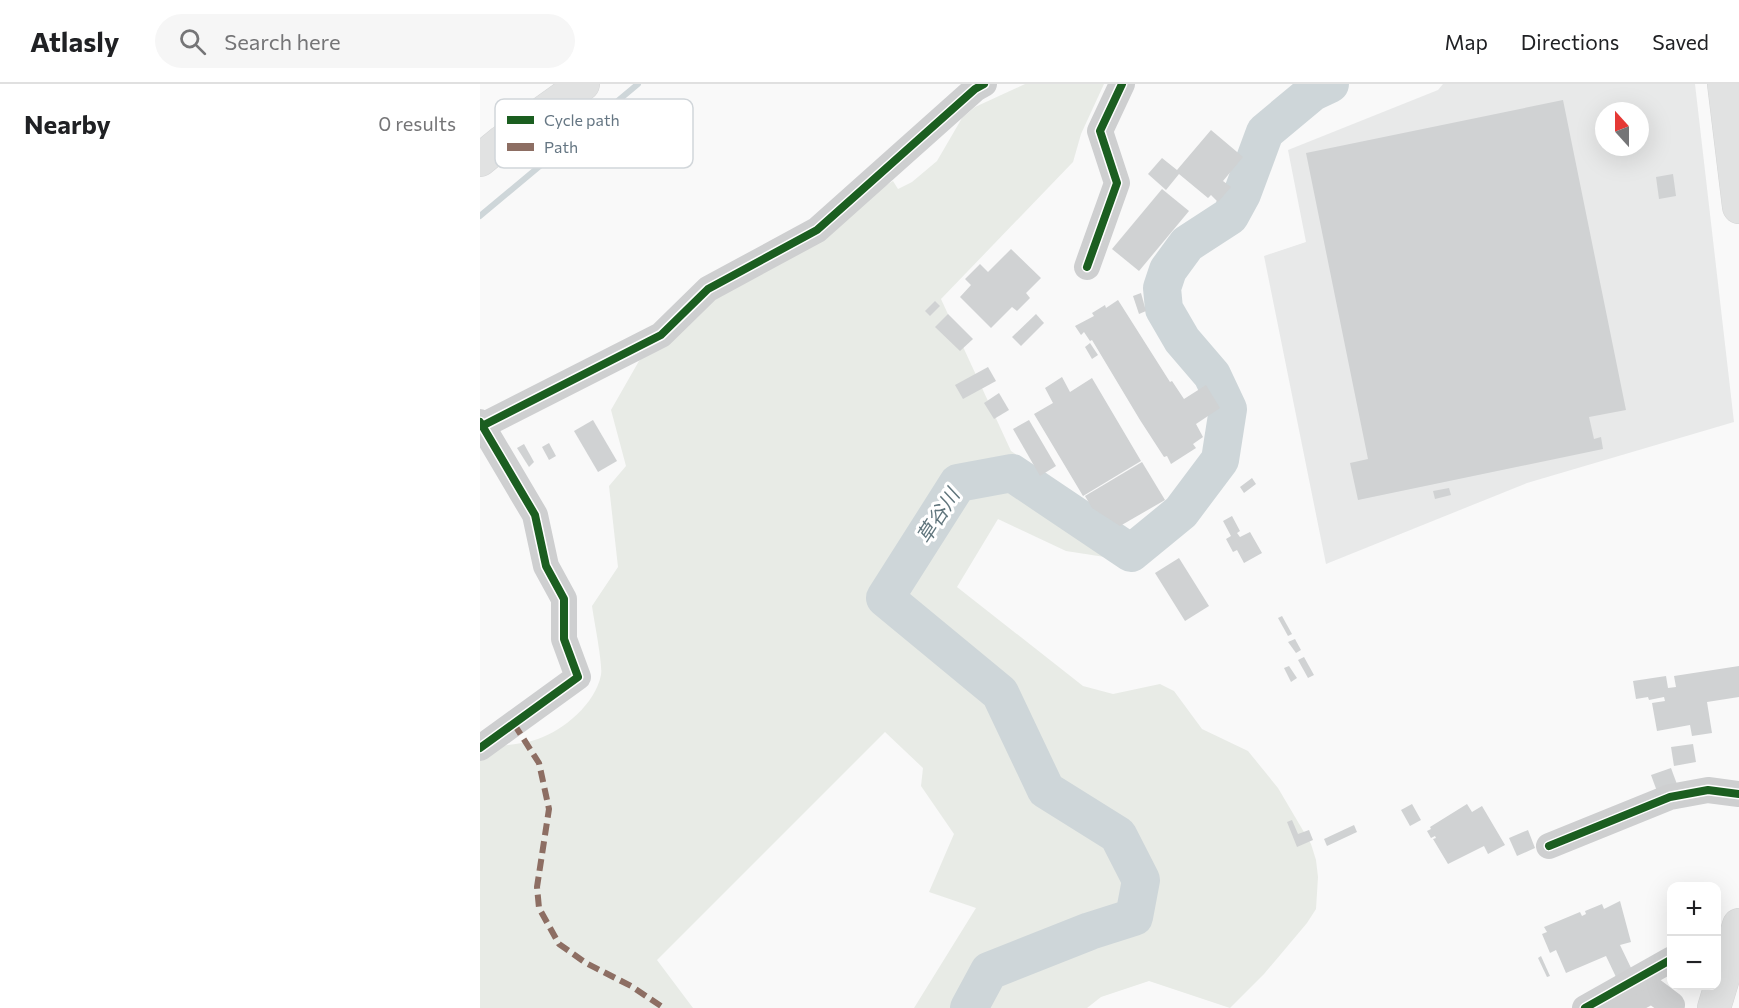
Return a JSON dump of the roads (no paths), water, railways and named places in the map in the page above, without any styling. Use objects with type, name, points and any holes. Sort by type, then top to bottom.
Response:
[{"type":"main road","points":[[562,99],[583,84]]},
{"type":"main road","points":[[1724,84],[1739,207]]},
{"type":"main road","points":[[480,160],[495,148]]},
{"type":"main road","points":[[1714,1008],[1730,935]]},
{"type":"street","points":[[480,748],[578,677],[564,639],[564,599],[546,566],[535,515],[481,424],[661,335],[708,289],[817,230],[975,89],[984,84]]},
{"type":"street","points":[[1087,267],[1117,183],[1100,131],[1122,84]]},
{"type":"street","points":[[1549,846],[1670,796],[1708,790],[1739,794]]},
{"type":"street","points":[[1588,1008],[1667,961]]},
{"type":"street","points":[[1620,1008],[1652,990],[1672,1005],[1671,1008]]},
{"type":"waterway","points":[[620,99],[638,84]]},
{"type":"waterway","name":"草谷川","points":[[969,1008],[989,971],[1090,931],[1134,917],[1141,880],[1118,835],[1046,790],[1000,693],[885,598],[958,483],[1012,473],[1131,553],[1181,512],[1220,460],[1228,409],[1212,375],[1182,340],[1164,309],[1162,288],[1168,270],[1187,244],[1230,216],[1242,194],[1265,132],[1313,92],[1330,84]]},
{"type":"waterway","points":[[480,216],[537,168]]}]
